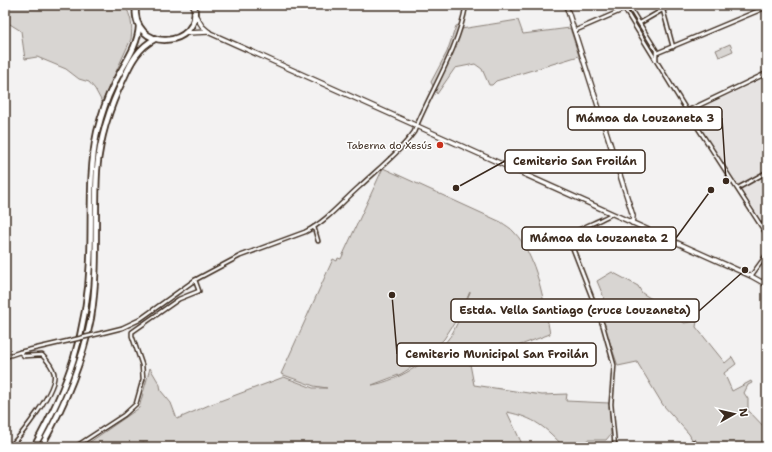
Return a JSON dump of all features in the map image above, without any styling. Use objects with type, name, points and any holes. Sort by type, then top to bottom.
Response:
[{"type":"highway","points":[[131,5],[136,11]]},
{"type":"highway","points":[[34,447],[59,401],[78,349],[88,294],[90,260],[90,198],[97,131],[113,86],[138,37],[139,26],[136,5]]},
{"type":"highway","points":[[139,26],[155,39],[171,40],[186,32],[192,24],[194,5]]},
{"type":"highway","points":[[40,447],[57,419],[72,385],[88,334],[96,276],[97,169],[108,116],[130,65],[141,49],[155,39]]},
{"type":"street","points":[[5,357],[20,352],[122,328],[139,320],[195,280],[240,256],[314,227],[407,141],[445,67],[464,17],[466,5]]},
{"type":"street","points":[[566,5],[633,216],[632,223]]},
{"type":"street","points":[[622,5],[767,235]]},
{"type":"street","points":[[628,5],[656,52],[656,60]]},
{"type":"street","points":[[634,26],[638,27],[640,23],[671,5]]},
{"type":"street","points":[[651,53],[673,47],[767,7]]},
{"type":"street","points":[[574,31],[624,9]]},
{"type":"street","points":[[663,10],[673,47]]},
{"type":"street","points":[[194,13],[202,26],[210,33],[751,276],[767,286]]},
{"type":"street","points":[[634,26],[635,22],[640,23]]},
{"type":"street","points":[[186,32],[210,33]]},
{"type":"street","points":[[687,110],[767,73]]},
{"type":"street","points":[[738,188],[767,172]]},
{"type":"street","points":[[611,214],[607,218],[594,221],[573,233],[570,241],[604,326],[614,365],[611,404],[615,447]]},
{"type":"street","points":[[314,227],[318,241]]},
{"type":"street","points":[[751,276],[767,254]]},
{"type":"street","points":[[75,447],[134,408],[143,379],[142,365],[132,332],[179,299],[199,291],[195,280]]},
{"type":"street","points":[[9,447],[43,405],[51,389],[55,374],[48,361],[42,355],[24,356],[20,352]]},
{"type":"street","points":[[693,442],[696,447]]},
{"type":"street","points":[[611,447],[614,443]]},
{"type":"shaded area","points":[[5,5],[125,5],[131,21],[131,39],[102,102],[95,89],[89,82],[79,79],[66,69],[37,57],[25,59],[21,31],[5,21]]},
{"type":"shaded area","points":[[518,20],[523,34],[570,28],[579,56],[496,81],[492,85],[489,85],[482,69],[475,64],[455,68],[437,94],[431,82],[447,52],[456,26],[461,24],[461,29]]},
{"type":"shaded area","points":[[730,44],[733,51],[719,57],[716,50]]},
{"type":"shaded area","points":[[767,77],[767,215],[761,219],[691,113]]},
{"type":"shaded area","points":[[383,168],[501,222],[510,228],[522,242],[534,266],[550,334],[510,349],[510,358],[478,356],[470,364],[474,385],[542,395],[567,394],[566,401],[609,403],[611,434],[606,440],[587,440],[583,447],[564,447],[539,424],[517,414],[507,412],[522,447],[146,447],[144,443],[128,447],[92,447],[87,444],[139,408],[150,368],[160,385],[161,391],[171,403],[177,419],[209,405],[284,377],[313,388],[327,388],[314,386],[281,374],[333,259],[337,261],[338,258],[341,259]],"holes":[[[470,292],[453,332],[438,350],[406,373],[383,383],[372,385],[401,374],[420,362],[444,339],[460,314]]]},
{"type":"shaded area","points":[[612,272],[638,286],[642,293],[671,311],[684,323],[697,321],[696,327],[725,363],[732,357],[736,364],[724,373],[732,391],[751,381],[752,383],[748,385],[744,393],[748,399],[748,410],[767,430],[767,447],[696,447],[689,434],[663,405],[637,362],[618,366],[597,305],[604,298],[597,281]]},
{"type":"place","name":"Taberna do Xesús","points":[[440,145]]},
{"type":"place","name":"Mámoa da Louzaneta 3","points":[[726,181]]},
{"type":"place","name":"Cemiterio San Froilán","points":[[456,188]]},
{"type":"place","name":"Mámoa da Louzaneta 2","points":[[711,190]]},
{"type":"place","name":"Estda. Vella Santiago (cruce Louzaneta)","points":[[745,270]]},
{"type":"place","name":"Cemiterio Municipal San Froilán","points":[[392,295]]}]
